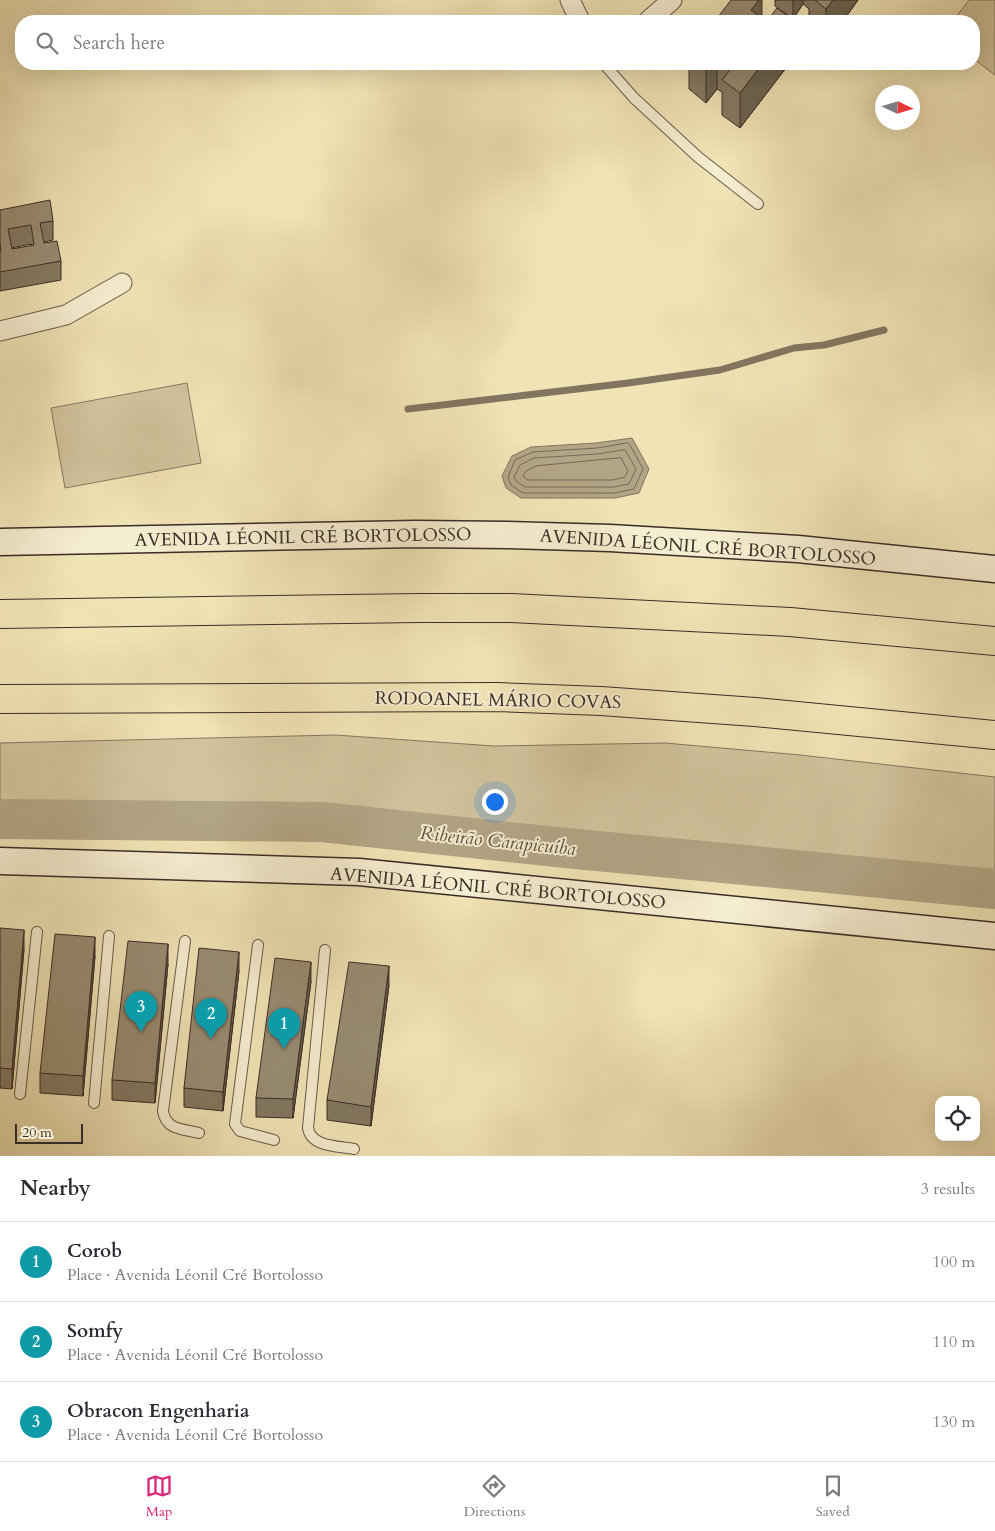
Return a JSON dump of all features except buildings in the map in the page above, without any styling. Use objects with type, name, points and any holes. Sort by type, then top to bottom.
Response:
[{"type":"highway","points":[[0,614],[512,608],[790,622],[995,641]]},
{"type":"highway","name":"RODOANEL MÁRIO COVAS","points":[[0,699],[497,697],[601,700],[755,712],[995,735]]},
{"type":"main road","name":"AVENIDA LÉONIL CRÉ BORTOLOSSO","points":[[0,542],[416,534],[610,538],[798,549],[995,569]]},
{"type":"main road","name":"AVENIDA LÉONIL CRÉ BORTOLOSSO","points":[[0,861],[359,872],[995,936]]},
{"type":"street","points":[[570,0],[577,15]]},
{"type":"street","points":[[655,15],[672,0]]},
{"type":"street","points":[[0,331],[66,314],[122,283]]},
{"type":"lane","points":[[609,70],[634,98],[698,157],[758,204]]},
{"type":"lane","points":[[20,1094],[37,932]]},
{"type":"lane","points":[[94,1102],[109,936]]},
{"type":"lane","points":[[185,941],[163,1111],[165,1120],[171,1126],[199,1132]]},
{"type":"lane","points":[[258,945],[235,1124],[240,1131],[274,1140]]},
{"type":"lane","points":[[325,950],[308,1128],[309,1135],[315,1141],[354,1149]]},
{"type":"shaded area","points":[[969,0],[995,0],[995,75],[980,64],[980,15],[958,15]]},
{"type":"shaded area","points":[[187,383],[201,463],[65,488],[51,408]]},
{"type":"shaded area","points":[[335,735],[494,746],[665,743],[800,755],[995,777],[995,874],[544,830],[0,804],[0,743]]},
{"type":"water","points":[[632,438],[649,469],[639,493],[615,498],[521,498],[506,488],[502,476],[512,456],[531,447],[596,443]]},
{"type":"waterway","points":[[408,409],[720,370],[794,348],[824,345],[884,330]]},
{"type":"waterway","name":"Ribeirão Carapicuíba","points":[[0,819],[322,822],[566,848],[995,889]]},
{"type":"place","name":"Obracon Engenharia","points":[[141,1032]]},
{"type":"place","name":"Somfy","points":[[211,1039]]},
{"type":"place","name":"Corob","points":[[284,1049]]}]
